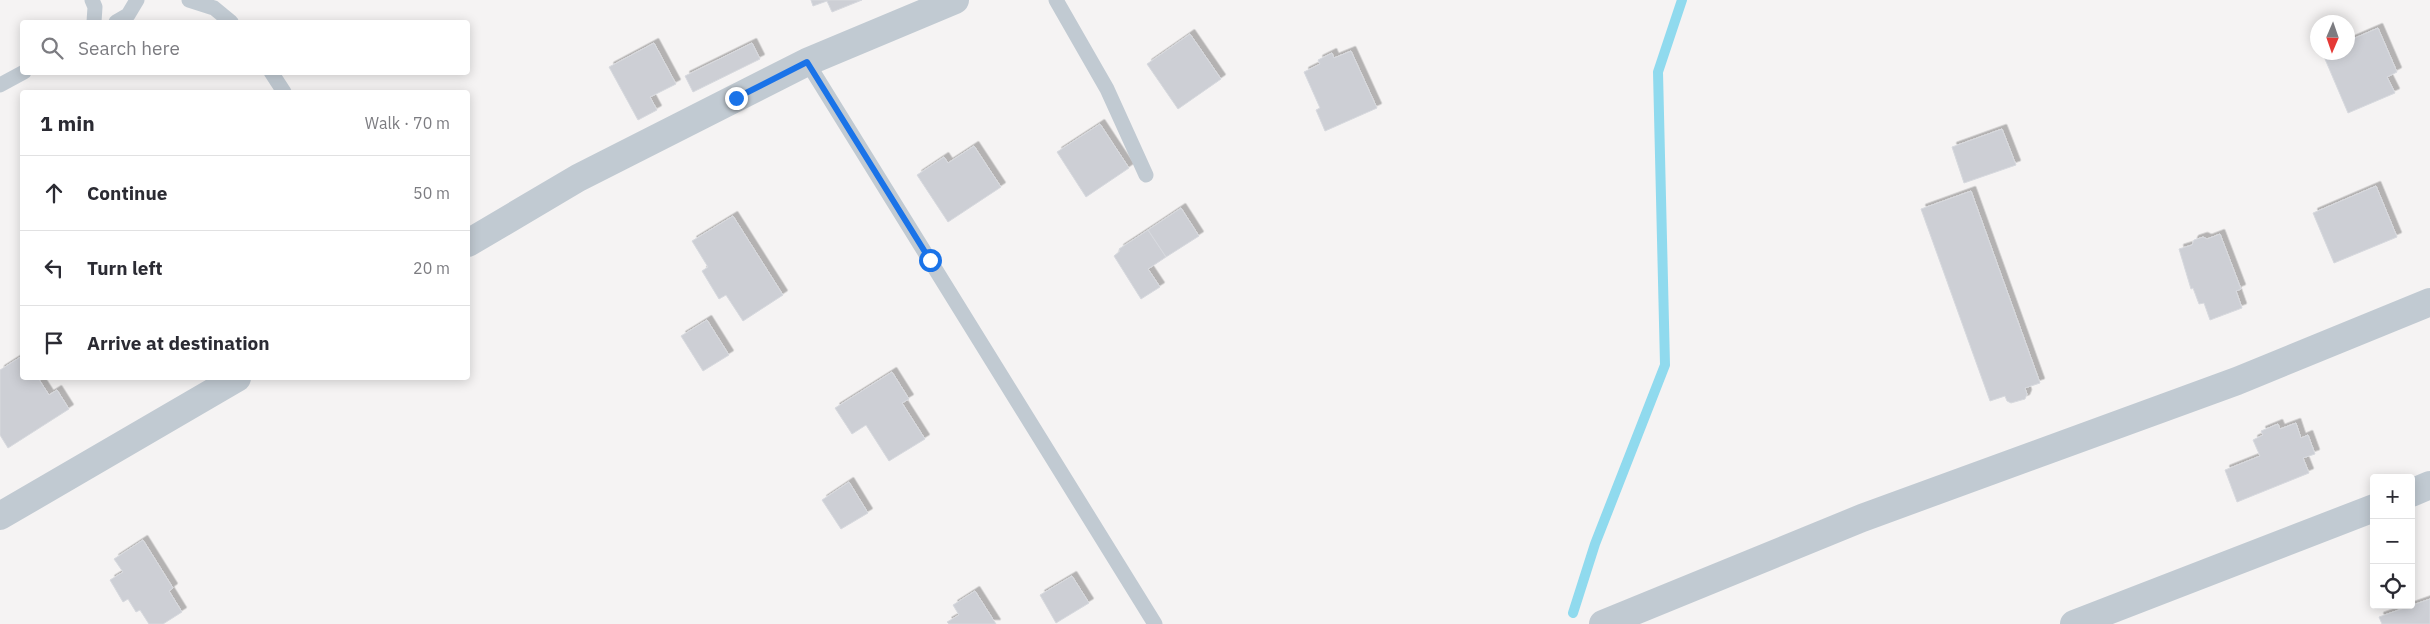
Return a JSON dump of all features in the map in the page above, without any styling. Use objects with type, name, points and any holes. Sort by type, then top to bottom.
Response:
[{"type":"street","points":[[470,242],[578,178],[807,62],[956,0]]},
{"type":"street","points":[[1603,624],[1862,518],[2237,381],[2430,302]]},
{"type":"street","points":[[0,516],[234,380]]},
{"type":"street","points":[[2415,491],[2430,485]]},
{"type":"street","points":[[2074,624],[2370,510]]},
{"type":"lane","points":[[92,0],[96,8],[94,20]]},
{"type":"lane","points":[[120,20],[128,16],[137,0]]},
{"type":"lane","points":[[190,0],[214,8],[229,20]]},
{"type":"lane","points":[[1056,0],[1107,89],[1146,175]]},
{"type":"lane","points":[[807,62],[1155,624]]},
{"type":"lane","points":[[0,85],[20,74]]},
{"type":"lane","points":[[273,75],[283,90]]},
{"type":"building","points":[[811,0],[862,0],[832,12],[827,1],[813,6]]},
{"type":"building","points":[[2378,28],[2397,72],[2387,77],[2395,93],[2348,113],[2325,60],[2355,60],[2355,38]]},
{"type":"building","points":[[1190,34],[1221,79],[1178,109],[1147,64]]},
{"type":"building","points":[[654,43],[676,84],[650,97],[657,110],[638,120],[609,67]]},
{"type":"building","points":[[752,43],[760,59],[693,92],[685,76]]},
{"type":"building","points":[[1351,51],[1377,108],[1325,131],[1316,110],[1320,108],[1304,72],[1320,64],[1318,60],[1332,53],[1334,58]]},
{"type":"building","points":[[1100,124],[1129,168],[1086,197],[1057,152]]},
{"type":"building","points":[[2002,129],[2016,165],[1964,183],[1952,147]]},
{"type":"building","points":[[974,146],[1001,187],[948,222],[917,175],[944,157],[948,163]]},
{"type":"building","points":[[2376,186],[2397,237],[2334,263],[2313,213]]},
{"type":"building","points":[[1971,191],[2040,383],[2025,388],[2027,394],[2025,399],[2011,403],[2007,401],[2005,396],[1990,401],[1921,209]]},
{"type":"building","points":[[1181,208],[1199,236],[1166,257],[1148,230]]},
{"type":"building","points":[[733,216],[783,295],[743,321],[726,295],[719,299],[702,271],[708,267],[692,241]]},
{"type":"building","points":[[1148,230],[1166,257],[1148,269],[1160,287],[1141,299],[1114,256],[1120,251],[1119,249]]},
{"type":"building","points":[[2220,234],[2241,289],[2236,291],[2242,308],[2210,320],[2204,303],[2199,304],[2193,288],[2191,289],[2179,249],[2192,245],[2194,240],[2203,237],[2207,239]]},
{"type":"building","points":[[707,320],[729,355],[703,371],[681,336]]},
{"type":"building","points":[[20,357],[20,380],[39,380],[49,395],[57,390],[69,409],[8,448],[0,435],[0,370]]},
{"type":"building","points":[[892,372],[909,399],[902,403],[925,439],[889,461],[866,425],[852,434],[835,408]]},
{"type":"building","points":[[2296,423],[2301,438],[2308,435],[2315,454],[2303,458],[2309,473],[2237,502],[2225,470],[2260,456],[2253,440],[2263,435],[2261,431],[2278,424],[2280,429]]},
{"type":"building","points":[[849,482],[868,513],[841,529],[822,500]]},
{"type":"building","points":[[143,540],[173,588],[169,591],[182,612],[163,624],[149,624],[140,610],[136,612],[128,599],[123,602],[110,580],[123,572],[114,559]]},
{"type":"building","points":[[1072,576],[1089,603],[1056,623],[1040,595]]},
{"type":"building","points":[[975,591],[996,624],[949,624],[947,622],[959,615],[953,605]]},
{"type":"building","points":[[2430,599],[2430,624],[2382,624],[2379,617],[2402,609],[2415,609],[2415,604]]},
{"type":"waterway","points":[[1573,613],[1595,544],[1665,365],[1658,72],[1682,0]]},
{"type":"route","points":[[736,98],[807,62],[930,260]]}]
